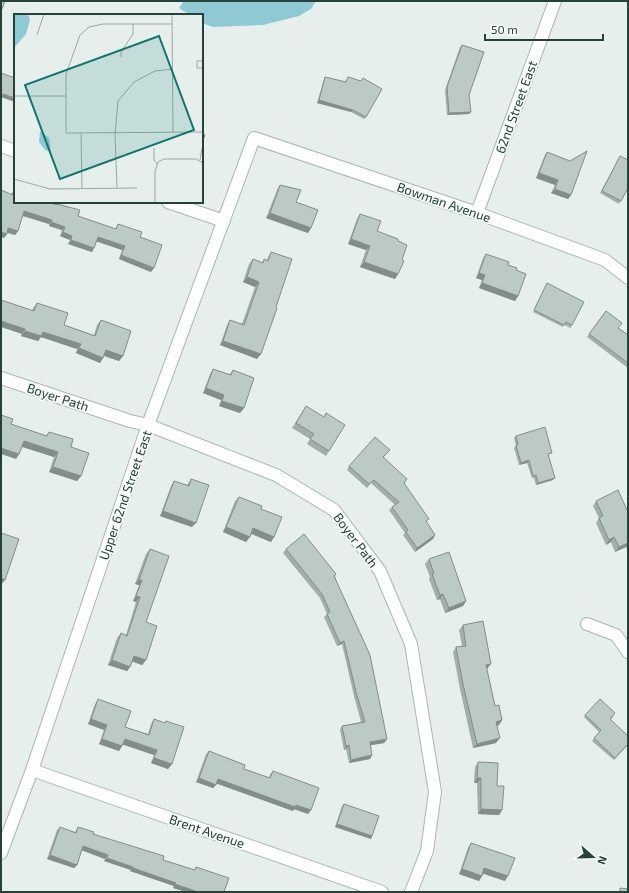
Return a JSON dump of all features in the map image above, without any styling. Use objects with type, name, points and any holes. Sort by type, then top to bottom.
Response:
[{"type":"street","name":"62nd Street East","points":[[477,213],[555,1]]},
{"type":"street","name":"Bowman Avenue","points":[[254,138],[477,213],[605,260],[628,278]]},
{"type":"street","name":"Upper 62nd Street East","points":[[1,853],[32,770],[148,425],[254,138]]},
{"type":"street","points":[[1,146],[14,151]]},
{"type":"street","points":[[171,203],[224,221]]},
{"type":"street","name":"Boyer Path","points":[[1,378],[130,421],[148,425],[276,475],[334,510],[380,571],[411,644],[435,792],[427,850],[411,892]]},
{"type":"street","points":[[587,624],[616,636],[628,652]]},
{"type":"street","name":"Brent Avenue","points":[[32,770],[382,892]]},
{"type":"water","points":[[184,1],[316,1],[311,9],[299,16],[263,25],[213,27],[203,23],[203,14],[188,14],[179,8]]},
{"type":"building","points":[[1,1],[5,1],[2,9],[1,8]]},
{"type":"building","points":[[462,45],[484,52],[469,95],[471,112],[449,113],[447,87]]},
{"type":"building","points":[[1,73],[14,78],[14,98],[1,94]]},
{"type":"building","points":[[325,77],[346,82],[348,77],[361,81],[363,78],[382,89],[366,117],[353,110],[319,100]]},
{"type":"building","points":[[587,151],[571,195],[555,189],[558,180],[539,173],[547,152],[570,161]]},
{"type":"building","points":[[620,156],[628,160],[628,188],[621,201],[602,191]]},
{"type":"building","points":[[280,185],[301,190],[296,202],[318,210],[311,228],[270,213]]},
{"type":"building","points":[[1,190],[13,195],[14,192],[14,203],[57,204],[80,210],[78,216],[116,229],[118,224],[142,232],[140,237],[162,245],[154,268],[121,255],[125,246],[98,237],[94,248],[71,240],[72,236],[63,232],[65,227],[51,222],[52,220],[24,211],[18,231],[8,228],[7,234],[1,232]]},
{"type":"building","points":[[360,214],[381,221],[377,231],[398,239],[398,241],[407,245],[402,260],[404,261],[398,274],[364,262],[370,246],[351,239]]},
{"type":"building","points":[[271,252],[292,259],[261,354],[223,341],[230,320],[244,325],[259,282],[247,277],[253,259],[263,263],[264,259],[268,261]]},
{"type":"building","points":[[486,254],[509,262],[508,265],[517,268],[516,270],[526,274],[518,296],[482,283],[485,275],[479,273]]},
{"type":"building","points":[[547,283],[584,302],[572,325],[566,322],[564,325],[534,310]]},
{"type":"building","points":[[1,300],[34,311],[37,303],[68,313],[64,325],[95,336],[101,320],[131,331],[123,356],[106,350],[103,358],[79,348],[81,344],[43,332],[41,336],[1,321]]},
{"type":"building","points":[[606,311],[622,323],[618,328],[628,335],[628,363],[589,334]]},
{"type":"building","points":[[213,369],[231,375],[233,370],[254,378],[244,408],[222,401],[224,395],[206,388]]},
{"type":"building","points":[[306,406],[324,417],[326,413],[345,425],[329,451],[310,439],[314,434],[296,423]]},
{"type":"building","points":[[1,415],[13,419],[11,424],[47,436],[49,432],[73,439],[71,447],[89,453],[81,476],[53,467],[58,452],[24,441],[19,454],[1,448]]},
{"type":"building","points":[[545,427],[552,453],[548,454],[555,478],[538,483],[536,475],[533,476],[529,460],[521,463],[516,445],[518,444],[516,436]]},
{"type":"building","points":[[375,437],[390,450],[383,457],[407,479],[404,483],[429,519],[426,521],[435,535],[417,548],[406,532],[408,530],[392,507],[399,502],[374,480],[369,484],[349,466]]},
{"type":"building","points":[[191,479],[209,485],[196,523],[163,511],[174,481],[189,486]]},
{"type":"building","points":[[618,490],[628,512],[628,543],[619,547],[614,537],[609,540],[599,518],[603,516],[596,501]]},
{"type":"building","points":[[239,497],[262,506],[261,509],[282,517],[274,537],[253,528],[250,537],[226,527]]},
{"type":"building","points":[[1,533],[19,539],[5,580],[1,578]]},
{"type":"building","points":[[304,534],[336,574],[334,576],[370,655],[387,739],[370,742],[372,755],[351,760],[349,745],[346,746],[342,726],[365,722],[344,641],[340,643],[327,614],[330,612],[322,594],[286,549]]},
{"type":"building","points":[[150,549],[169,556],[146,622],[157,626],[146,660],[134,656],[130,667],[112,660],[121,633],[127,636],[140,597],[136,596],[142,580],[139,580]]},
{"type":"building","points":[[449,552],[466,601],[449,608],[443,594],[440,595],[432,574],[434,574],[429,559]]},
{"type":"building","points":[[483,621],[491,664],[486,665],[495,706],[499,705],[502,720],[496,722],[500,738],[477,744],[456,647],[466,646],[463,625]]},
{"type":"building","points":[[98,699],[131,711],[125,727],[149,735],[154,719],[184,727],[172,764],[154,758],[157,750],[125,739],[122,746],[102,739],[107,725],[91,719]]},
{"type":"building","points":[[600,699],[615,713],[610,719],[628,736],[628,744],[615,758],[594,738],[601,730],[585,715]]},
{"type":"building","points":[[209,751],[245,765],[244,769],[270,778],[273,771],[319,788],[311,810],[296,805],[295,807],[218,779],[216,785],[199,778]]},
{"type":"building","points":[[478,762],[498,763],[497,786],[504,786],[502,810],[481,809],[481,778],[477,778]]},
{"type":"building","points":[[344,804],[379,816],[372,836],[337,824]]},
{"type":"building","points":[[60,827],[76,833],[78,827],[94,832],[93,834],[164,856],[163,860],[195,870],[196,867],[229,878],[224,892],[198,892],[107,858],[108,855],[83,846],[77,865],[50,855]]},
{"type":"building","points":[[471,843],[515,858],[508,876],[484,868],[482,876],[462,869]]},
{"type":"building","points":[[620,888],[628,889],[628,892],[620,892]]}]
